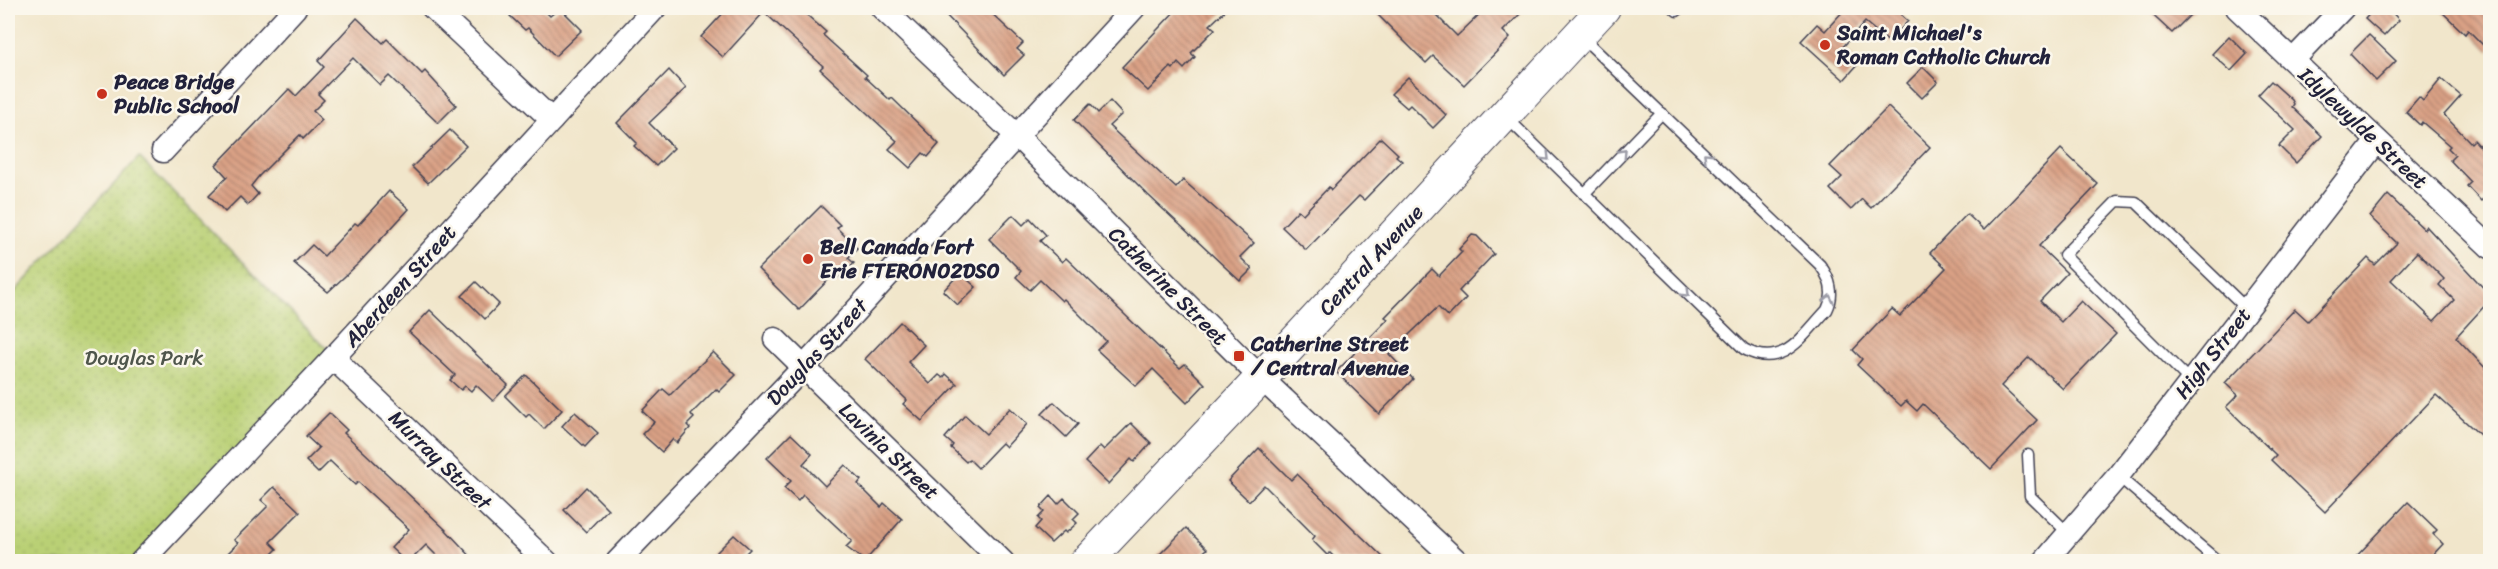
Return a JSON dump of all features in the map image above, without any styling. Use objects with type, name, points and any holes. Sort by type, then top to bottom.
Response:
[{"type":"main road","name":"Central Avenue","points":[[1086,561],[1261,378],[1604,8]]},
{"type":"street","points":[[163,151],[296,8]]},
{"type":"street","points":[[433,8],[552,120]]},
{"type":"street","name":"Aberdeen Street","points":[[141,561],[333,358],[655,8]]},
{"type":"street","name":"Catherine Street","points":[[882,8],[1016,135],[1261,378],[1458,561]]},
{"type":"street","name":"Douglas Street","points":[[617,561],[803,368],[1134,8]]},
{"type":"street","name":"Idylewylde Street","points":[[2237,8],[2490,248]]},
{"type":"street","points":[[2288,56],[2293,60],[2343,8]]},
{"type":"street","name":"High Street","points":[[2044,561],[2118,476],[2377,141]]},
{"type":"street","name":"Lavinia Street","points":[[775,339],[1003,561]]},
{"type":"street","name":"Murray Street","points":[[333,358],[547,561]]},
{"type":"lane","points":[[1505,115],[1744,349],[1764,357],[1780,355],[1789,350],[1830,304],[1831,287],[1827,274],[1580,34]]},
{"type":"lane","points":[[1584,194],[1662,113]]},
{"type":"lane","points":[[2191,382],[2064,255],[2116,201],[2136,202],[2247,309]]},
{"type":"lane","points":[[2028,455],[2030,496],[2068,533]]},
{"type":"lane","points":[[2118,476],[2219,561]]},
{"type":"green space","name":"Douglas Park","points":[[139,157],[335,357],[141,561],[8,561],[8,299]]},
{"type":"building","points":[[518,8],[542,8],[550,16],[560,8],[582,30],[555,56],[528,28],[525,30],[510,16]]},
{"type":"building","points":[[728,8],[799,8],[826,32],[823,35],[867,75],[865,77],[890,100],[892,98],[939,144],[928,157],[923,153],[910,168],[889,149],[897,141],[820,69],[823,66],[764,12],[723,57],[701,37]]},
{"type":"building","points":[[939,8],[986,8],[1023,43],[1017,49],[1024,55],[1004,75]]},
{"type":"building","points":[[1178,8],[1228,8],[1210,25],[1215,29],[1191,53],[1195,57],[1184,69],[1178,63],[1173,69],[1171,67],[1148,91],[1122,67]]},
{"type":"building","points":[[1371,8],[1429,8],[1457,36],[1486,8],[1526,8],[1503,31],[1510,38],[1464,85],[1433,56],[1426,63]]},
{"type":"building","name":"Saint Michael's Roman Catholic Church","points":[[1846,8],[1908,8],[1901,15],[1908,21],[1889,42],[1865,22],[1842,48],[1859,63],[1844,80],[1801,41],[1817,24],[1825,31]]},
{"type":"building","points":[[2145,8],[2197,8],[2172,33]]},
{"type":"building","points":[[2375,8],[2388,8],[2399,20],[2384,36],[2365,19]]},
{"type":"building","points":[[2438,8],[2490,8],[2490,52],[2468,30],[2465,34]]},
{"type":"building","points":[[357,18],[383,43],[387,39],[422,74],[425,71],[456,105],[438,123],[389,76],[380,85],[353,58],[318,94],[324,100],[313,111],[322,120],[303,139],[300,135],[259,176],[251,186],[258,194],[248,205],[240,197],[225,212],[209,195],[227,177],[216,165],[289,89],[296,96],[324,67],[318,61]]},
{"type":"building","points":[[2369,35],[2396,61],[2376,81],[2350,54]]},
{"type":"building","points":[[2229,36],[2247,54],[2231,71],[2212,54]]},
{"type":"building","points":[[1923,67],[1938,82],[1922,98],[1907,83]]},
{"type":"building","points":[[669,70],[686,88],[649,123],[674,148],[656,166],[634,146],[637,143],[617,123]]},
{"type":"building","points":[[1408,77],[1446,115],[1433,128],[1410,105],[1407,108],[1391,94]]},
{"type":"building","points":[[2441,79],[2461,96],[2444,115],[2471,143],[2474,140],[2490,157],[2490,192],[2481,201],[2467,186],[2471,182],[2450,160],[2455,155],[2448,148],[2450,146],[2422,122],[2420,125],[2406,112],[2419,97],[2423,101]]},
{"type":"building","points":[[2271,81],[2292,100],[2294,104],[2292,107],[2322,136],[2296,163],[2279,146],[2295,130],[2258,95]]},
{"type":"building","points":[[1110,101],[1122,114],[1109,126],[1176,188],[1183,180],[1254,243],[1240,257],[1252,269],[1240,281],[1148,195],[1074,120],[1090,104],[1098,113]]},
{"type":"building","points":[[1888,107],[1930,147],[1871,208],[1862,199],[1851,210],[1830,189],[1842,177],[1830,166]]},
{"type":"building","points":[[450,130],[466,146],[428,183],[412,167]]},
{"type":"building","points":[[1381,138],[1402,161],[1364,200],[1359,196],[1306,250],[1282,227],[1298,210],[1303,214],[1329,187],[1331,190]]},
{"type":"building","points":[[2061,149],[2098,184],[2039,246],[2067,273],[2040,301],[2061,322],[2081,301],[2116,334],[2063,389],[2029,357],[2001,386],[2037,420],[1991,469],[1923,404],[1917,411],[1906,401],[1901,406],[1857,365],[1862,359],[1853,350],[1892,309],[1900,316],[1946,268],[1930,253],[1967,214],[1984,230]]},
{"type":"building","points":[[389,191],[409,209],[359,263],[328,292],[294,263],[312,245],[324,256],[355,223],[358,225]]},
{"type":"building","points":[[2388,195],[2424,229],[2426,226],[2490,295],[2490,300],[2456,337],[2490,373],[2490,444],[2436,395],[2325,512],[2271,460],[2276,455],[2226,407],[2238,395],[2225,383],[2295,309],[2308,321],[2368,258],[2375,265],[2397,243],[2370,217]],"holes":[[[2417,252],[2444,279],[2439,285],[2454,300],[2434,321],[2391,280]]]},
{"type":"building","name":"Bell Canada Fort Erie FTERON02DS0","points":[[821,206],[840,225],[837,228],[857,248],[848,258],[854,263],[840,278],[835,273],[799,310],[758,269]]},
{"type":"building","points":[[1013,215],[1023,225],[1030,218],[1046,235],[1040,241],[1062,262],[1066,258],[1180,368],[1185,364],[1205,384],[1187,403],[1153,369],[1136,386],[1097,350],[1106,341],[1064,299],[1062,301],[1040,280],[1030,290],[1016,277],[1021,271],[989,239]]},
{"type":"building","points":[[1472,235],[1477,236],[1494,254],[1459,291],[1466,298],[1448,317],[1438,307],[1389,354],[1413,379],[1379,414],[1336,372],[1388,319],[1385,317],[1432,269],[1439,276],[1462,252],[1459,249]]},
{"type":"building","points":[[960,273],[976,287],[958,305],[943,291]]},
{"type":"building","points":[[476,282],[499,304],[485,319],[462,296]]},
{"type":"building","points":[[430,310],[508,385],[493,401],[476,385],[471,391],[465,386],[461,390],[450,380],[455,375],[409,332]]},
{"type":"building","points":[[900,322],[924,345],[908,362],[930,384],[939,375],[943,378],[946,374],[957,384],[922,421],[903,404],[907,400],[865,359]]},
{"type":"building","points":[[713,352],[736,375],[719,392],[716,389],[691,414],[694,418],[687,425],[690,428],[677,443],[673,439],[662,452],[642,434],[654,422],[642,411],[663,389],[670,395]]},
{"type":"building","points":[[526,375],[562,410],[544,429],[529,414],[526,417],[505,396]]},
{"type":"building","points":[[1054,402],[1078,424],[1066,437],[1042,414]]},
{"type":"building","points":[[1010,408],[1027,424],[1006,447],[1002,443],[978,468],[969,459],[966,462],[951,448],[953,445],[945,438],[965,415],[986,434]]},
{"type":"building","points":[[575,412],[598,433],[585,447],[562,426]]},
{"type":"building","points":[[329,413],[347,430],[344,433],[446,530],[475,561],[442,561],[426,545],[410,561],[405,561],[391,548],[409,529],[358,482],[355,485],[330,461],[318,473],[306,461],[319,448],[306,436]]},
{"type":"building","points":[[1131,423],[1151,443],[1134,462],[1131,459],[1108,484],[1085,462],[1100,446],[1104,450]]},
{"type":"building","points":[[791,434],[812,454],[803,464],[825,486],[845,465],[861,480],[858,484],[881,507],[884,503],[902,519],[865,561],[846,547],[852,541],[803,495],[798,501],[784,488],[791,481],[767,458]]},
{"type":"building","points":[[1259,448],[1291,480],[1297,474],[1387,561],[1338,561],[1330,553],[1327,555],[1312,540],[1315,536],[1264,485],[1249,501],[1228,481]]},
{"type":"building","points":[[274,487],[300,512],[270,542],[277,549],[265,561],[220,561],[238,543],[234,540],[268,506],[261,500]]},
{"type":"building","points":[[586,487],[608,509],[586,532],[564,510]]},
{"type":"building","points":[[1051,496],[1058,504],[1064,498],[1079,513],[1073,519],[1077,523],[1051,543],[1035,528],[1041,521],[1038,518],[1044,512],[1040,508]]},
{"type":"building","points":[[2408,502],[2437,530],[2433,534],[2443,544],[2427,561],[2352,561]]},
{"type":"building","points":[[1186,528],[1207,549],[1194,561],[1153,561]]},
{"type":"building","points":[[734,535],[750,549],[738,561],[708,561]]},
{"type":"place","name":"Saint Michael's Roman Catholic Church","points":[[1825,45]]},
{"type":"place","name":"Peace Bridge Public School","points":[[102,94]]},
{"type":"place","name":"Bell Canada Fort Erie FTERON02DS0","points":[[808,259]]},
{"type":"place","name":"Catherine Street / Central Avenue","points":[[1239,356]]}]
